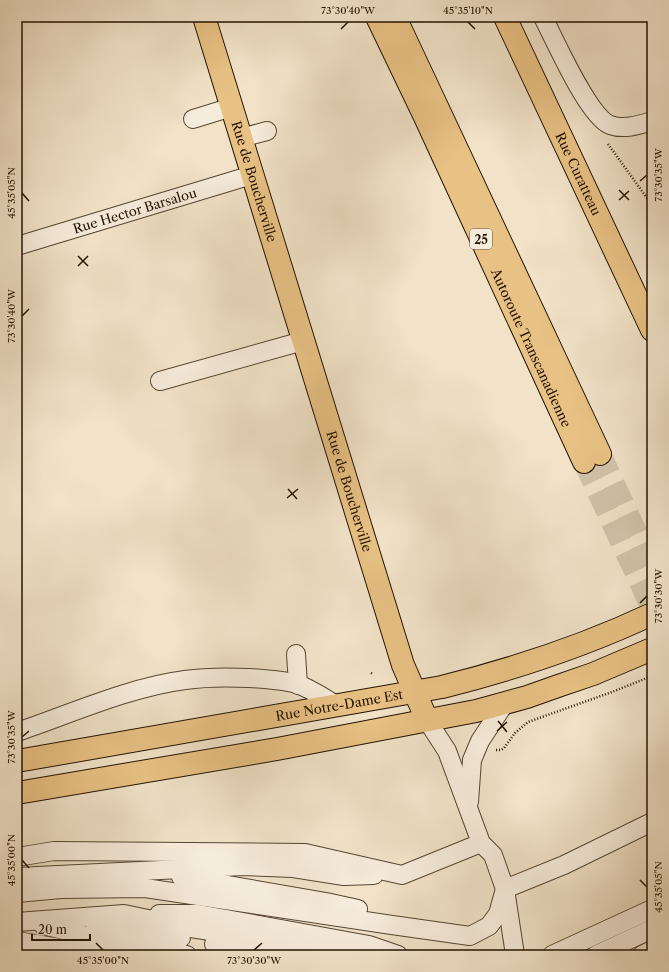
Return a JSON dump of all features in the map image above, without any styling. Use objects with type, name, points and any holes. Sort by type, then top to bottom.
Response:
[{"type":"main road","name":"Rue de Boucherville","points":[[204,17],[402,665],[427,720]]},
{"type":"main road","name":"Autoroute Transcanadienne","points":[[377,17],[592,458],[395,17]]},
{"type":"main road","name":"Rue Curatteau","points":[[505,17],[652,330]]},
{"type":"main road","name":"Rue Notre-Dame Est","points":[[17,761],[442,687],[508,670],[576,646],[652,614]]},
{"type":"main road","points":[[17,793],[284,747],[476,711],[548,690],[593,674],[652,649]]},
{"type":"street","points":[[543,17],[586,99],[608,131],[652,121]]},
{"type":"street","points":[[193,119],[232,107]]},
{"type":"street","points":[[241,138],[267,131]]},
{"type":"street","name":"Rue Hector Barsalou","points":[[17,246],[252,175]]},
{"type":"street","points":[[160,380],[303,341]]},
{"type":"street","points":[[296,654],[298,685]]},
{"type":"street","points":[[17,732],[140,689],[184,680],[228,677],[278,681],[298,685],[312,691],[337,706]]},
{"type":"street","points":[[468,807],[472,760],[480,741],[505,703]]},
{"type":"street","name":"Rue de Boucherville","points":[[427,720],[447,752],[482,843],[493,855],[505,889],[515,955]]},
{"type":"street","points":[[17,893],[61,889],[145,888],[470,936],[489,926],[498,914],[505,889],[564,865],[652,822]]},
{"type":"street","points":[[17,877],[243,866],[293,868],[344,876],[402,875],[482,843]]},
{"type":"street","points":[[17,857],[54,850],[305,853],[402,875]]},
{"type":"street","points":[[115,872],[182,877],[326,902],[470,936]]},
{"type":"street","points":[[552,955],[652,909]]},
{"type":"street","points":[[124,914],[191,928],[362,955]]},
{"type":"street","points":[[23,921],[124,914],[198,914],[369,945],[398,955]]},
{"type":"street","points":[[70,918],[276,955]]},
{"type":"street","points":[[23,921],[103,940],[187,955]]},
{"type":"street","points":[[596,955],[652,929]]},
{"type":"street","points":[[17,940],[102,955]]},
{"type":"street","points":[[642,955],[652,950]]},
{"type":"street","points":[[17,952],[27,955]]},
{"type":"path","points":[[608,131],[611,149],[652,205]]},
{"type":"path","points":[[493,747],[497,750],[504,748],[515,733],[528,722],[652,676]]},
{"type":"tunnel","points":[[600,454],[652,566]]},
{"type":"tunnel","points":[[584,462],[652,608]]}]
